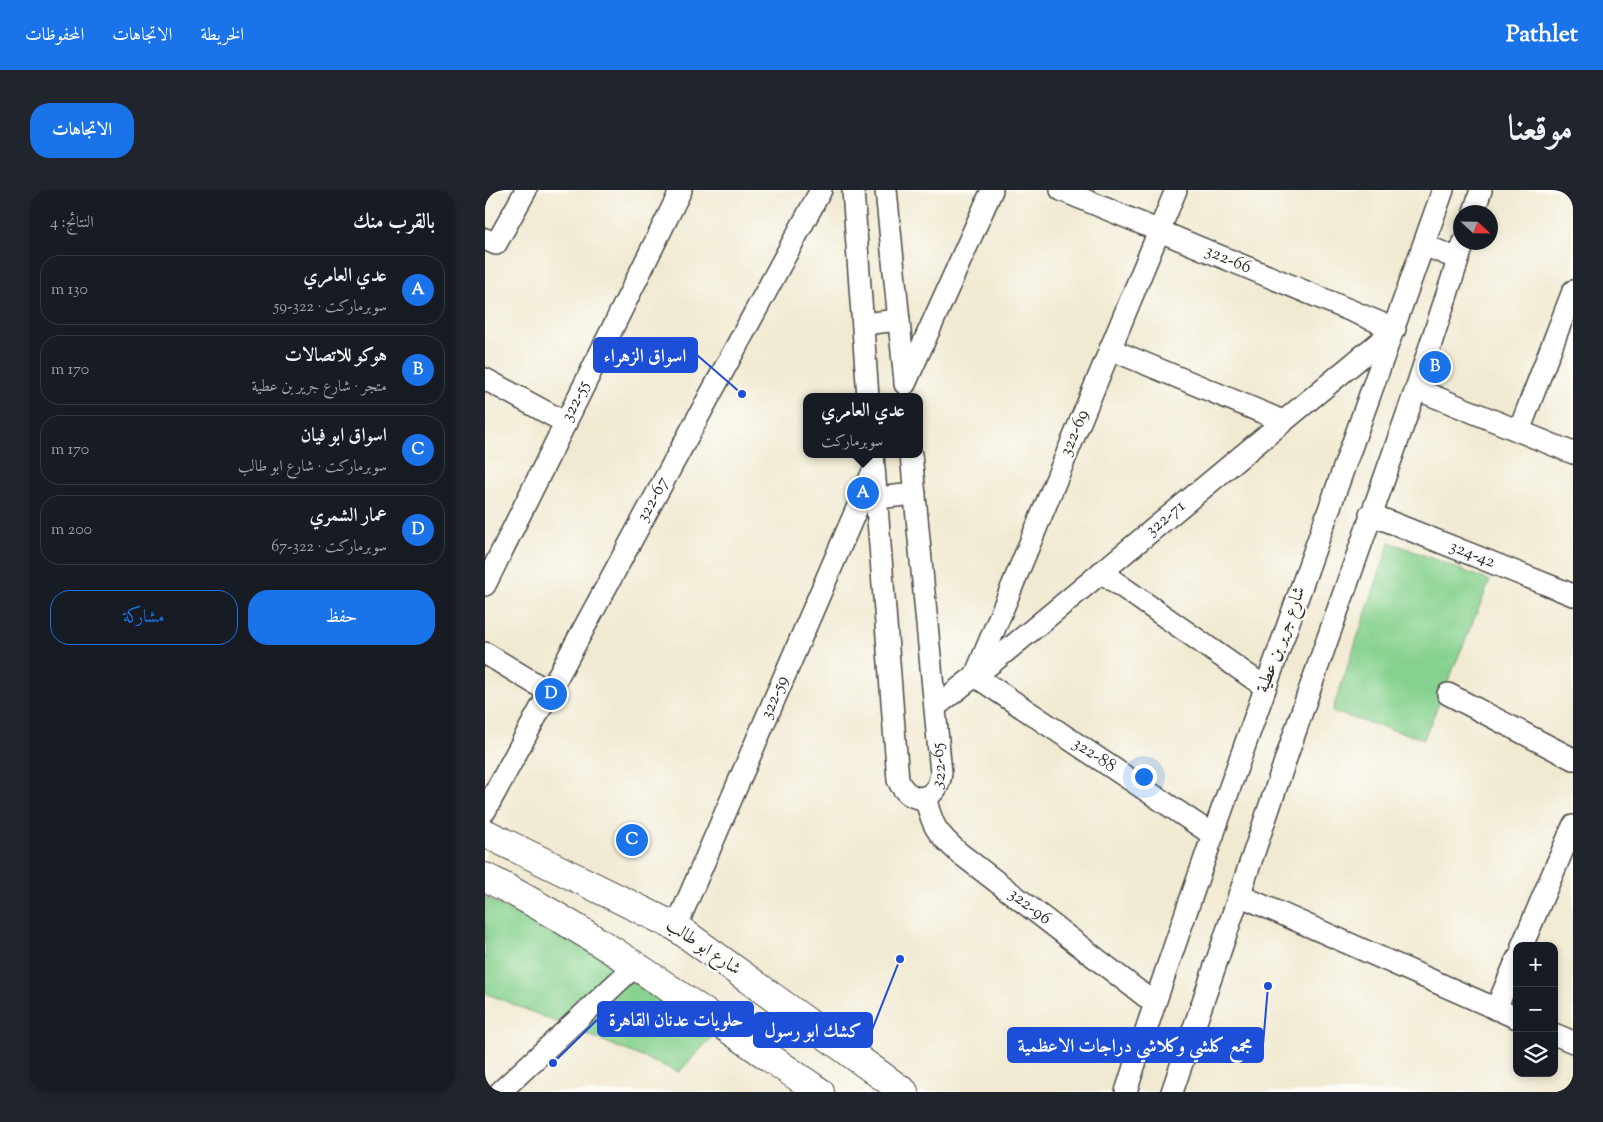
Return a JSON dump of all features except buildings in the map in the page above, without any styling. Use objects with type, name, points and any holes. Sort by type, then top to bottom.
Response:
[{"type":"main road","name":"شارع ابو طالب","points":[[485,833],[676,926],[904,1092]]},
{"type":"main road","points":[[485,877],[527,898],[636,965],[811,1089]]},
{"type":"street","points":[[494,241],[526,190]]},
{"type":"street","name":"322-55","points":[[485,585],[681,190]]},
{"type":"street","name":"322-67","points":[[485,811],[821,190]]},
{"type":"street","points":[[853,190],[869,393]]},
{"type":"street","points":[[886,190],[906,390]]},
{"type":"street","points":[[906,390],[992,190]]},
{"type":"street","name":"322-66","points":[[1061,190],[1395,329]]},
{"type":"street","name":"322-69","points":[[975,676],[1176,190]]},
{"type":"street","name":"شارع جرير بن عطية","points":[[1126,1092],[1154,1003],[1213,835],[1443,190]]},
{"type":"street","points":[[1476,205],[1481,190]]},
{"type":"street","points":[[1172,1092],[1370,514],[1416,389],[1461,251],[1424,245]]},
{"type":"street","points":[[1519,431],[1573,291]]},
{"type":"street","points":[[863,324],[899,320]]},
{"type":"street","name":"322-71","points":[[935,707],[1395,329]]},
{"type":"street","points":[[1110,349],[1283,421]]},
{"type":"street","points":[[485,379],[565,423]]},
{"type":"street","points":[[1416,389],[1573,453]]},
{"type":"street","name":"322-65","points":[[873,461],[898,780],[902,789],[908,795],[916,798],[925,797],[934,792],[940,784],[941,773],[911,458]]},
{"type":"street","name":"322-59","points":[[676,926],[873,461]]},
{"type":"street","points":[[877,498],[915,494]]},
{"type":"street","name":"324-42","points":[[1370,514],[1573,595]]},
{"type":"street","points":[[1101,572],[1265,688]]},
{"type":"street","points":[[485,652],[549,692]]},
{"type":"street","name":"322-88","points":[[975,676],[1213,835]]},
{"type":"street","points":[[1448,694],[1573,759]]},
{"type":"street","name":"322-96","points":[[925,797],[931,822],[940,836],[958,852],[1154,1003]]},
{"type":"street","points":[[1524,942],[1573,826]]},
{"type":"street","points":[[1239,896],[1513,1016]]},
{"type":"street","points":[[500,1092],[636,965]]},
{"type":"street","points":[[1496,1009],[1513,969]]},
{"type":"street","points":[[1558,1036],[1573,1042]]},
{"type":"green space","points":[[1390,542],[1490,581],[1424,739],[1332,712]]},
{"type":"green space","points":[[485,897],[610,963],[715,1034],[679,1072],[485,993]]},
{"type":"place","name":"هوكو للاتصالات","points":[[1435,367]]},
{"type":"place","name":"اسواق الزهراء","points":[[742,394]]},
{"type":"place","name":"عدي العامري","points":[[863,493]]},
{"type":"place","name":"عمار الشمري","points":[[551,694]]},
{"type":"place","name":"اسواق ابو فيان","points":[[632,840]]},
{"type":"place","name":"كشك ابو رسول","points":[[900,959]]},
{"type":"place","name":"مجمع كلشي وكلاشي دراجات الاعظمية","points":[[1268,986]]},
{"type":"place","name":"حلويات عدنان القاهرة","points":[[553,1063]]}]
